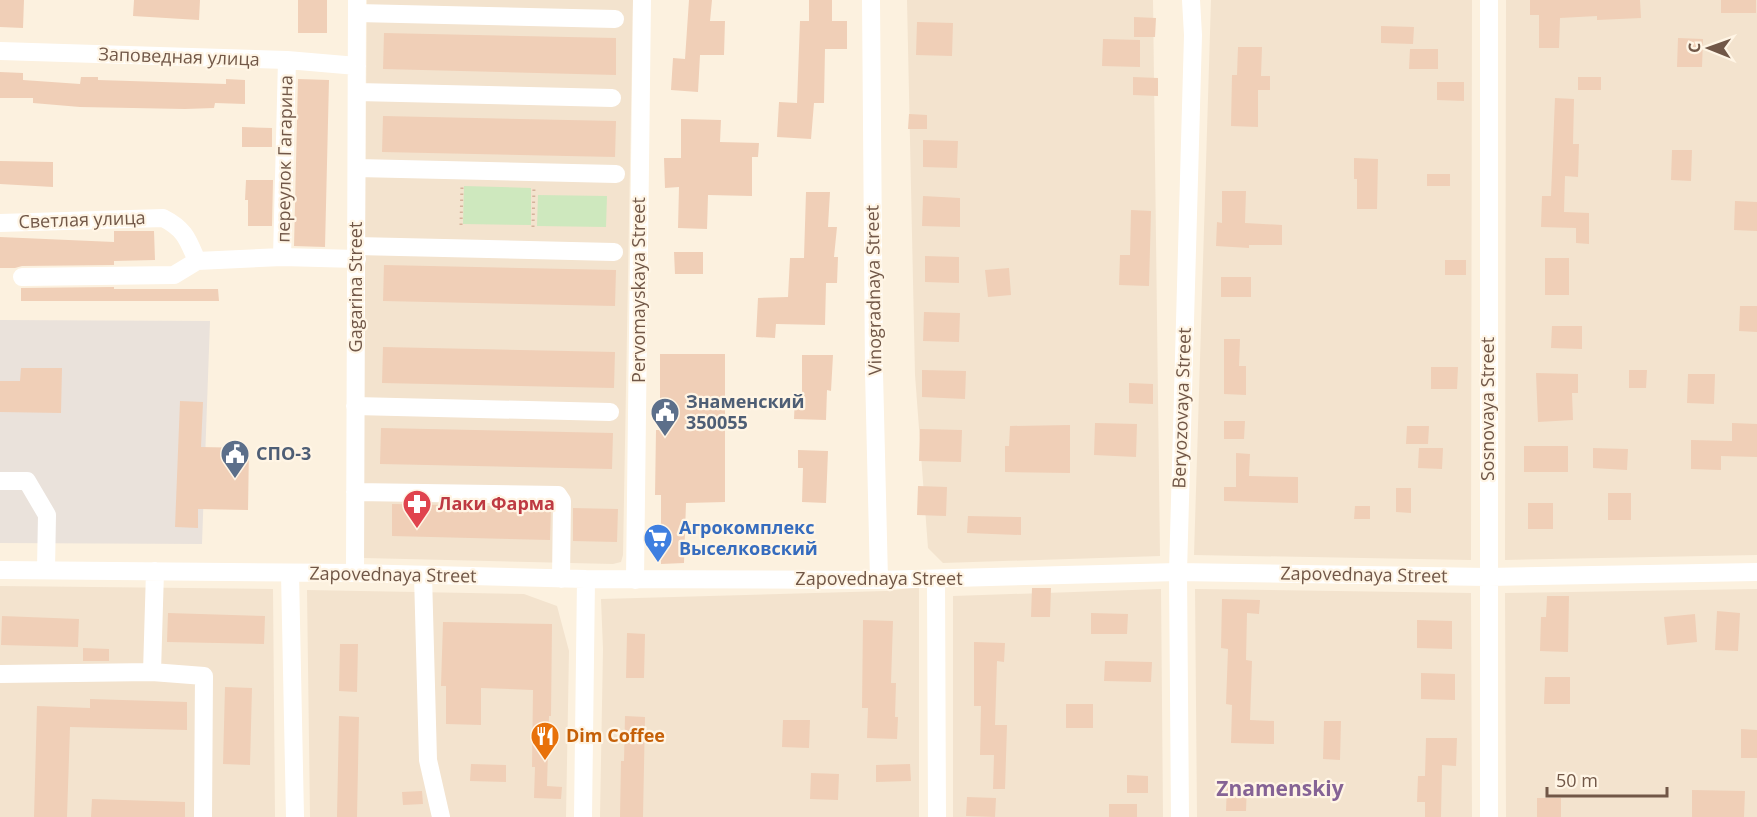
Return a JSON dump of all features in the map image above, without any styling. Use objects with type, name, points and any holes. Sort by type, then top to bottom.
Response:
[{"type":"street","name":"Pervomayskaya Street","points":[[635,580],[642,0]]},
{"type":"street","name":"Vinogradnaya Street","points":[[871,0],[874,372],[879,580]]},
{"type":"street","name":"Beryozovaya Street","points":[[1180,817],[1178,572],[1193,35],[1191,0]]},
{"type":"street","name":"Sosnovaya Street","points":[[1489,0],[1489,817]]},
{"type":"street","points":[[357,7],[615,19]]},
{"type":"street","name":"Gagarina Street","points":[[355,573],[357,7]]},
{"type":"street","name":"Заповедная улица","points":[[0,51],[287,60],[357,66]]},
{"type":"street","name":"переулок Гагарина","points":[[282,257],[287,60]]},
{"type":"street","points":[[357,92],[612,98]]},
{"type":"street","points":[[357,168],[616,174]]},
{"type":"street","name":"Светлая улица","points":[[0,223],[163,218],[178,226],[188,239],[197,261]]},
{"type":"street","points":[[22,277],[174,275],[197,261],[357,253],[614,252]]},
{"type":"street","points":[[355,406],[610,412]]},
{"type":"street","points":[[0,481],[27,481],[47,514],[46,569]]},
{"type":"street","points":[[355,492],[558,495],[562,501],[561,579]]},
{"type":"street","name":"Zapovednaya Street","points":[[0,570],[355,573],[635,580],[936,580],[1178,572],[1488,577],[1757,572]]},
{"type":"street","points":[[152,672],[155,571]]},
{"type":"street","points":[[290,573],[295,817]]},
{"type":"street","points":[[423,576],[428,759],[441,817]]},
{"type":"street","points":[[583,817],[586,579]]},
{"type":"street","points":[[936,580],[937,817]]},
{"type":"street","points":[[0,674],[152,672],[204,676],[203,817]]},
{"type":"path","points":[[461,225],[462,182]]},
{"type":"path","points":[[534,227],[535,183]]},
{"type":"shaded area","points":[[367,0],[633,0],[623,555],[621,562],[613,564],[364,558],[362,552]]},
{"type":"shaded area","points":[[907,0],[1153,0],[1160,556],[943,563],[928,548],[915,375]]},
{"type":"shaded area","points":[[1211,0],[1472,0],[1471,560],[1194,555]]},
{"type":"shaded area","points":[[1506,0],[1757,0],[1757,555],[1505,560]]},
{"type":"shaded area","points":[[0,320],[210,321],[202,544],[0,543]]},
{"type":"shaded area","points":[[0,586],[273,589],[275,817],[0,817]]},
{"type":"shaded area","points":[[919,587],[919,817],[600,817],[603,649],[601,599],[886,591]]},
{"type":"shaded area","points":[[1161,589],[1163,817],[953,817],[953,596]]},
{"type":"shaded area","points":[[1195,589],[1471,593],[1472,817],[1197,817]]},
{"type":"shaded area","points":[[1757,589],[1757,817],[1506,817],[1505,593]]},
{"type":"shaded area","points":[[307,590],[524,594],[557,606],[569,651],[566,817],[310,817]]},
{"type":"green space","points":[[464,186],[531,188],[531,225],[463,224]]},
{"type":"green space","points":[[538,195],[607,196],[606,227],[537,226]]},
{"type":"building","points":[[0,0],[24,0],[23,28],[0,27]]},
{"type":"building","points":[[134,0],[200,0],[199,20],[133,16]]},
{"type":"building","points":[[298,0],[327,0],[327,33],[298,33]]},
{"type":"building","points":[[689,0],[712,0],[710,21],[725,21],[724,55],[700,55],[698,92],[671,90],[673,58],[685,59]]},
{"type":"building","points":[[809,0],[832,0],[832,21],[847,21],[847,49],[825,49],[824,103],[814,103],[811,139],[777,137],[779,102],[797,103],[800,21],[809,21]]},
{"type":"building","points":[[1530,0],[1640,0],[1641,18],[1597,20],[1597,16],[1560,18],[1559,48],[1539,48],[1539,15],[1530,15]]},
{"type":"building","points":[[1721,0],[1756,0],[1756,13],[1721,13]]},
{"type":"building","points":[[1134,17],[1156,18],[1155,37],[1134,37]]},
{"type":"building","points":[[917,22],[953,23],[952,56],[916,55]]},
{"type":"building","points":[[1381,26],[1414,27],[1413,44],[1381,43]]},
{"type":"building","points":[[384,33],[616,38],[616,75],[383,69]]},
{"type":"building","points":[[1678,38],[1703,39],[1702,67],[1677,67]]},
{"type":"building","points":[[1103,39],[1140,40],[1140,67],[1102,66]]},
{"type":"building","points":[[1238,47],[1262,47],[1261,76],[1270,76],[1270,90],[1258,90],[1258,127],[1231,126],[1232,75],[1237,75]]},
{"type":"building","points":[[1410,49],[1438,49],[1438,69],[1409,69]]},
{"type":"building","points":[[0,72],[23,73],[23,80],[80,84],[81,77],[98,77],[98,80],[226,84],[226,79],[245,80],[245,104],[215,103],[214,108],[185,109],[80,107],[33,103],[33,98],[0,98]]},
{"type":"building","points":[[1133,77],[1158,78],[1158,96],[1133,95]]},
{"type":"building","points":[[1578,77],[1601,77],[1601,90],[1578,90]]},
{"type":"building","points":[[298,79],[329,80],[325,247],[294,246]]},
{"type":"building","points":[[1437,82],[1464,82],[1464,101],[1437,100]]},
{"type":"building","points":[[1555,98],[1574,99],[1573,144],[1579,144],[1578,177],[1565,176],[1564,212],[1589,213],[1589,244],[1576,243],[1576,228],[1541,227],[1542,196],[1551,196]]},
{"type":"building","points":[[909,114],[927,115],[927,129],[908,129]]},
{"type":"building","points":[[383,116],[616,121],[615,157],[382,152]]},
{"type":"building","points":[[681,119],[721,120],[720,142],[759,143],[758,157],[752,157],[752,196],[708,195],[707,229],[678,228],[679,187],[665,188],[664,158],[681,158]]},
{"type":"building","points":[[242,127],[272,128],[272,147],[242,147]]},
{"type":"building","points":[[923,140],[958,141],[957,168],[923,167]]},
{"type":"building","points":[[1672,150],[1692,150],[1691,181],[1671,180]]},
{"type":"building","points":[[1354,158],[1378,159],[1377,209],[1357,209]]},
{"type":"building","points":[[0,161],[53,162],[53,187],[0,184]]},
{"type":"building","points":[[1427,174],[1450,174],[1450,186],[1427,186]]},
{"type":"building","points":[[246,180],[273,180],[272,226],[248,226],[248,200],[245,200]]},
{"type":"building","points":[[1222,191],[1246,191],[1245,223],[1282,225],[1282,245],[1249,245],[1249,248],[1216,246],[1217,222],[1222,223]]},
{"type":"building","points":[[806,192],[830,192],[828,227],[837,227],[834,257],[838,257],[837,283],[826,283],[825,325],[776,324],[775,338],[756,337],[758,298],[788,297],[790,258],[804,258]]},
{"type":"building","points":[[923,196],[960,198],[960,227],[922,226]]},
{"type":"building","points":[[1735,201],[1757,202],[1757,231],[1734,230]]},
{"type":"building","points":[[1131,210],[1151,211],[1149,286],[1119,285],[1120,255],[1130,255]]},
{"type":"building","points":[[114,231],[154,231],[155,260],[114,261],[114,265],[0,268],[0,237],[114,242]]},
{"type":"building","points":[[674,252],[703,252],[703,274],[675,274]]},
{"type":"building","points":[[925,256],[959,257],[959,283],[925,282]]},
{"type":"building","points":[[1545,258],[1569,258],[1569,295],[1545,295]]},
{"type":"building","points":[[1445,260],[1466,260],[1466,275],[1445,275]]},
{"type":"building","points":[[384,265],[616,270],[615,306],[383,301]]},
{"type":"building","points":[[1009,268],[1011,295],[988,297],[985,270]]},
{"type":"building","points":[[1221,277],[1251,277],[1251,297],[1221,297]]},
{"type":"building","points":[[114,287],[114,289],[218,289],[219,301],[21,301],[21,288]]},
{"type":"building","points":[[1740,306],[1757,306],[1757,332],[1739,331]]},
{"type":"building","points":[[924,312],[960,313],[959,342],[923,341]]},
{"type":"building","points":[[1552,326],[1582,326],[1582,349],[1551,348]]},
{"type":"building","points":[[1224,339],[1240,339],[1239,366],[1246,366],[1246,395],[1224,394]]},
{"type":"building","points":[[383,347],[615,352],[614,388],[382,383]]},
{"type":"building","points":[[660,354],[725,354],[725,502],[686,503],[684,563],[661,564],[661,495],[655,495],[656,430],[660,430]]},
{"type":"building","points":[[802,355],[833,355],[831,391],[827,390],[826,420],[794,419],[795,395],[802,395]]},
{"type":"building","points":[[1431,367],[1458,367],[1457,389],[1431,389]]},
{"type":"building","points":[[21,368],[62,368],[61,413],[0,412],[0,381],[20,381]]},
{"type":"building","points":[[922,370],[966,371],[965,399],[922,397]]},
{"type":"building","points":[[1629,370],[1647,370],[1646,388],[1629,388]]},
{"type":"building","points":[[1536,373],[1578,374],[1578,393],[1572,393],[1573,420],[1538,422]]},
{"type":"building","points":[[1688,374],[1715,374],[1714,404],[1687,403]]},
{"type":"building","points":[[1129,383],[1153,384],[1153,404],[1129,403]]},
{"type":"building","points":[[180,401],[203,402],[201,447],[249,448],[248,510],[198,509],[198,528],[175,527]]},
{"type":"building","points":[[1224,421],[1245,421],[1244,439],[1224,439]]},
{"type":"building","points":[[1095,423],[1137,424],[1136,457],[1094,455]]},
{"type":"building","points":[[1732,423],[1757,424],[1757,457],[1721,456],[1721,470],[1691,469],[1691,440],[1732,441]]},
{"type":"building","points":[[1070,425],[1070,473],[1005,472],[1005,446],[1009,446],[1010,426]]},
{"type":"building","points":[[1407,426],[1429,426],[1428,444],[1406,444]]},
{"type":"building","points":[[381,428],[613,433],[612,469],[380,464]]},
{"type":"building","points":[[920,429],[962,430],[961,462],[919,461]]},
{"type":"building","points":[[1524,446],[1568,446],[1568,472],[1524,472]]},
{"type":"building","points":[[1419,448],[1443,448],[1442,469],[1418,468]]},
{"type":"building","points":[[1593,448],[1628,449],[1627,470],[1593,468]]},
{"type":"building","points":[[798,450],[828,451],[826,503],[802,502],[803,468],[798,468]]},
{"type":"building","points":[[1236,453],[1250,454],[1249,476],[1298,477],[1298,503],[1224,501],[1224,487],[1236,487]]},
{"type":"building","points":[[918,486],[947,487],[946,516],[917,515]]},
{"type":"building","points":[[1396,488],[1411,488],[1411,513],[1396,512]]},
{"type":"building","points":[[1608,493],[1631,493],[1631,520],[1608,520]]},
{"type":"building","points":[[1528,503],[1553,503],[1553,529],[1528,529]]},
{"type":"building","points":[[392,504],[551,507],[550,540],[392,536]]},
{"type":"building","points":[[1355,506],[1370,506],[1370,519],[1354,519]]},
{"type":"building","points":[[573,508],[618,509],[617,542],[573,541]]},
{"type":"building","points":[[968,516],[1021,517],[1021,535],[967,533]]},
{"type":"building","points":[[1032,588],[1051,588],[1050,617],[1031,617]]},
{"type":"building","points":[[1547,596],[1569,596],[1568,652],[1540,651],[1541,617],[1546,617]]},
{"type":"building","points":[[1222,599],[1260,600],[1259,614],[1247,613],[1246,660],[1252,661],[1250,720],[1274,721],[1274,744],[1231,743],[1232,705],[1226,704],[1228,649],[1221,648]]},
{"type":"building","points":[[1717,611],[1740,613],[1738,651],[1715,650]]},
{"type":"building","points":[[168,613],[265,616],[264,644],[167,642]]},
{"type":"building","points":[[1091,613],[1128,614],[1127,634],[1091,634]]},
{"type":"building","points":[[1695,614],[1697,642],[1667,645],[1664,617]]},
{"type":"building","points":[[2,616],[79,619],[78,647],[1,645]]},
{"type":"building","points":[[863,620],[893,621],[891,683],[896,683],[897,739],[867,738],[868,708],[862,708]]},
{"type":"building","points":[[1417,620],[1452,621],[1452,649],[1417,648]]},
{"type":"building","points":[[443,622],[552,624],[551,716],[549,716],[547,786],[562,787],[561,799],[534,798],[533,690],[481,688],[481,725],[446,724],[446,686],[441,686]]},
{"type":"building","points":[[627,633],[645,634],[644,678],[626,678]]},
{"type":"building","points":[[974,642],[1005,643],[1004,662],[997,661],[995,725],[1007,725],[1005,789],[993,789],[994,755],[980,755],[981,706],[974,706]]},
{"type":"building","points":[[340,644],[358,644],[357,692],[339,691]]},
{"type":"building","points":[[83,648],[109,649],[109,661],[83,661]]},
{"type":"building","points":[[1105,661],[1152,662],[1151,682],[1104,681]]},
{"type":"building","points":[[1421,673],[1455,674],[1455,700],[1421,699]]},
{"type":"building","points":[[1545,677],[1570,677],[1570,704],[1544,704]]},
{"type":"building","points":[[225,687],[252,688],[250,765],[223,764]]},
{"type":"building","points":[[90,699],[187,702],[187,730],[70,727],[67,817],[34,817],[37,706],[90,708]]},
{"type":"building","points":[[1066,704],[1093,704],[1093,728],[1066,728]]},
{"type":"building","points":[[339,716],[359,717],[357,817],[337,817]]},
{"type":"building","points":[[625,716],[645,717],[643,817],[620,817]]},
{"type":"building","points":[[783,720],[810,720],[809,748],[782,747]]},
{"type":"building","points":[[1324,721],[1341,721],[1340,760],[1323,759]]},
{"type":"building","points":[[1741,729],[1757,730],[1757,758],[1741,758]]},
{"type":"building","points":[[1426,738],[1457,738],[1456,766],[1442,765],[1441,817],[1425,817],[1425,802],[1417,802],[1418,776],[1425,776]]},
{"type":"building","points":[[471,764],[506,765],[506,782],[470,781]]},
{"type":"building","points":[[910,764],[911,781],[876,782],[876,765]]},
{"type":"building","points":[[811,773],[839,774],[838,800],[810,799]]},
{"type":"building","points":[[1127,775],[1148,776],[1148,793],[1127,793]]},
{"type":"building","points":[[1227,783],[1247,784],[1246,811],[1226,811]]},
{"type":"building","points":[[1692,790],[1745,791],[1744,817],[1692,817]]},
{"type":"building","points":[[422,791],[423,804],[403,805],[402,792]]},
{"type":"building","points":[[967,797],[996,798],[995,817],[966,816]]},
{"type":"building","points":[[1537,798],[1561,798],[1561,817],[1537,817]]},
{"type":"building","points":[[92,799],[185,802],[185,817],[91,817]]},
{"type":"building","points":[[1109,804],[1137,804],[1137,817],[1109,817]]},
{"type":"place","name":"Знаменский 350055","points":[[665,438]]},
{"type":"place","name":"СПО-3","points":[[235,480]]},
{"type":"place","name":"Лаки Фарма","points":[[417,530]]},
{"type":"place","name":"Агрокомплекс Выселковский","points":[[658,564]]},
{"type":"place","name":"Dim Coffee","points":[[545,762]]},
{"type":"district","name":"Znamenskiy","points":[[1280,789]]}]
